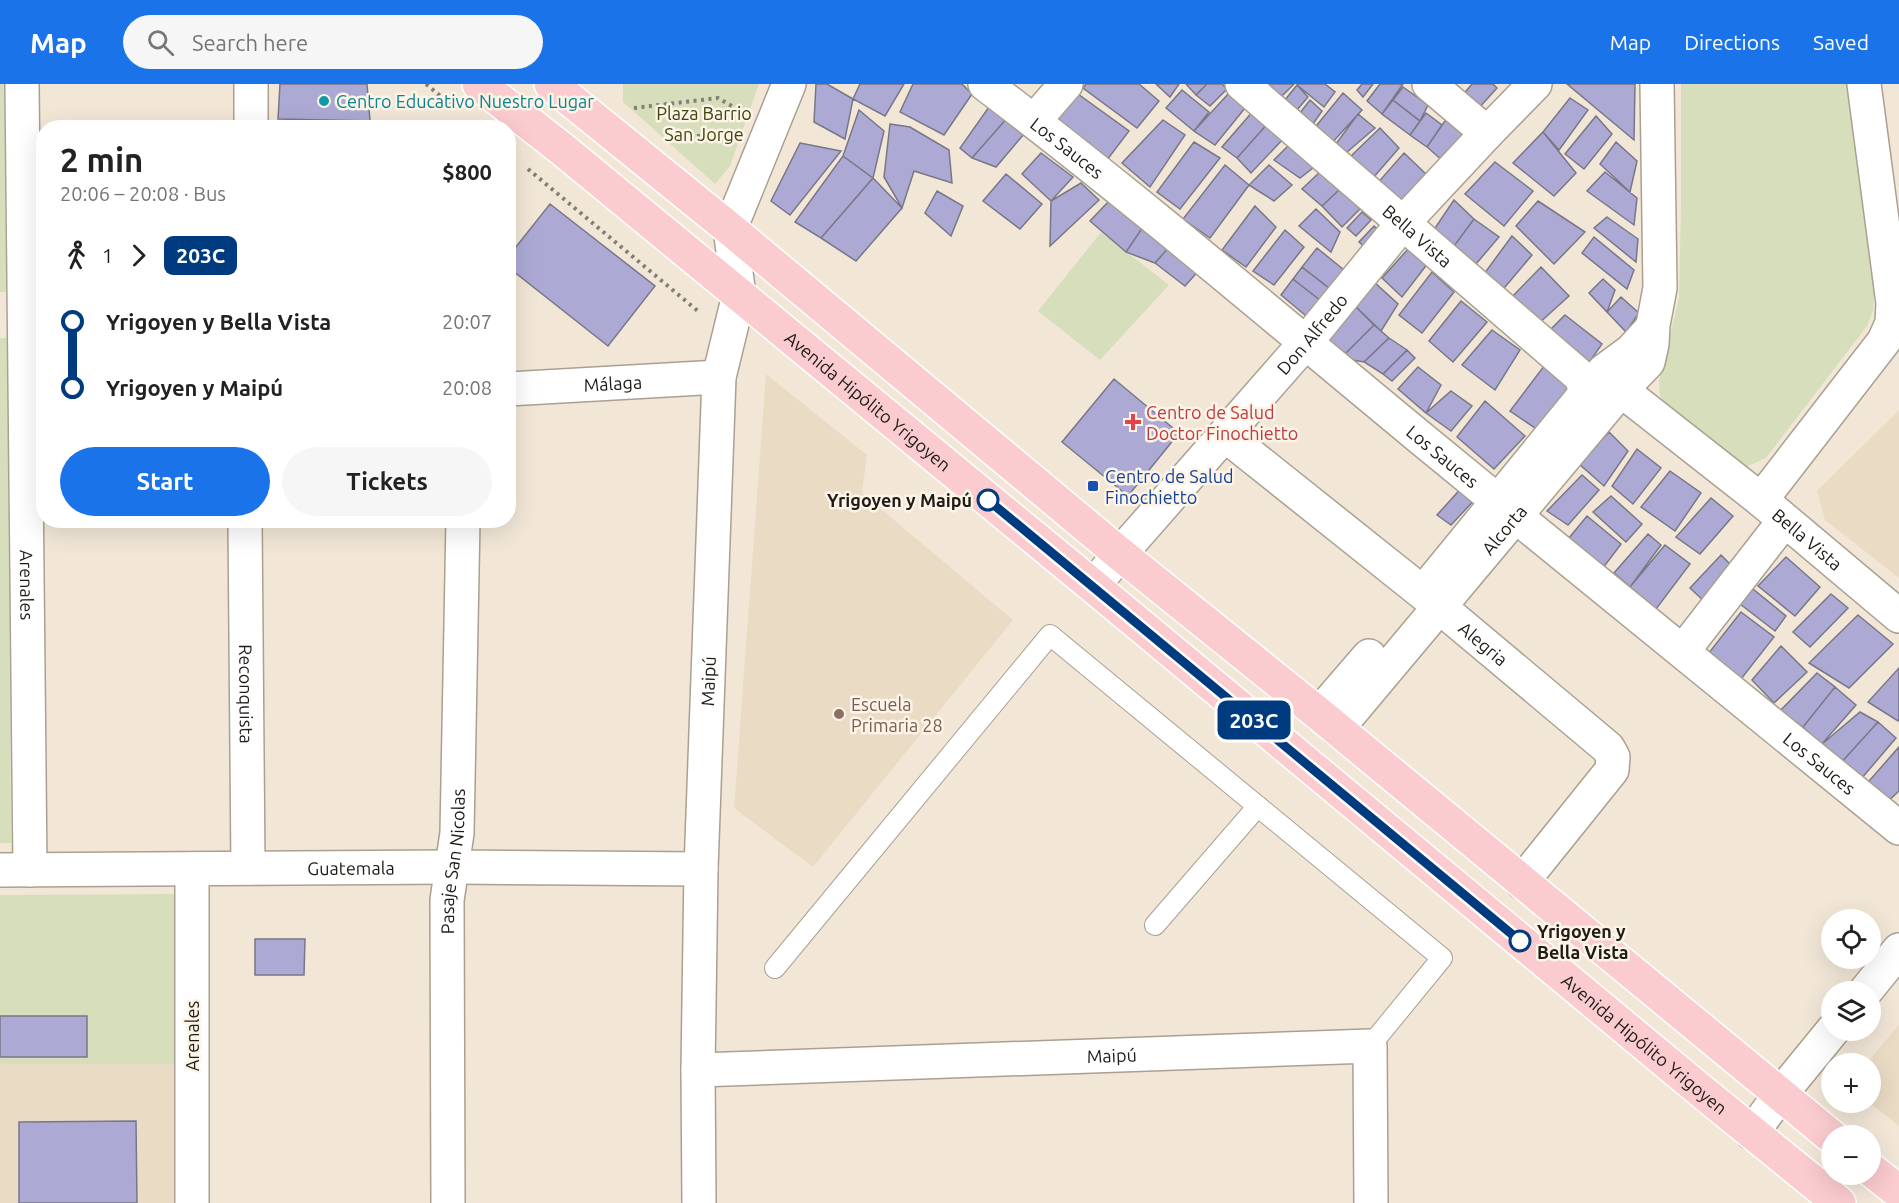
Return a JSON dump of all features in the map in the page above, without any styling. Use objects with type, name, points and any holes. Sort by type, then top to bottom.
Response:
[{"type":"main road","name":"Avenida Hipólito Yrigoyen","points":[[479,84],[562,149],[1839,1203]]},
{"type":"main road","points":[[551,84],[1821,1128]]},
{"type":"main road","points":[[1881,1178],[1899,1192]]},
{"type":"street","name":"Arenales","points":[[15,870],[23,308],[22,84]]},
{"type":"street","points":[[251,84],[251,120]]},
{"type":"street","points":[[739,295],[730,229],[789,84]]},
{"type":"street","name":"Los Sauces","points":[[985,84],[1034,121],[1306,342],[1899,828]]},
{"type":"street","points":[[1034,121],[1066,84]]},
{"type":"street","name":"Bella Vista","points":[[1242,84],[1581,377],[1604,384],[1772,510],[1899,616]]},
{"type":"street","points":[[1429,84],[1487,133]]},
{"type":"street","name":"Don Alfredo","points":[[1093,586],[1306,342],[1403,223],[1535,84]]},
{"type":"street","name":"Alcorta","points":[[1328,721],[1507,509],[1604,384],[1648,362],[1660,288],[1657,84]]},
{"type":"street","points":[[1683,651],[1772,510],[1884,341],[1892,322],[1893,303],[1864,84]]},
{"type":"street","name":"Maipú","points":[[699,1203],[701,869],[718,377],[739,295]]},
{"type":"street","name":"Málaga","points":[[516,388],[718,377]]},
{"type":"street","name":"Alegria","points":[[1225,435],[1431,600],[1608,748],[1613,757],[1612,770],[1522,882]]},
{"type":"street","name":"Reconquista","points":[[245,528],[248,868]]},
{"type":"street","name":"Pasaje San Nicolas","points":[[448,1203],[447,900],[458,833],[464,528]]},
{"type":"street","name":"Guatemala","points":[[15,870],[452,867],[701,869]]},
{"type":"street","name":"Arenales","points":[[192,869],[192,1203]]},
{"type":"street","points":[[1874,981],[1899,950]]},
{"type":"street","points":[[1752,1133],[1824,1041]]},
{"type":"street","points":[[1370,1046],[1371,1203]]},
{"type":"street","name":"Maipú","points":[[698,1070],[1370,1046]]},
{"type":"lane","points":[[775,968],[1050,635],[1442,958],[1370,1046]]},
{"type":"lane","points":[[1155,925],[1258,806]]},
{"type":"path","points":[[601,124],[634,107],[718,98],[770,129]]},
{"type":"path","points":[[682,137],[735,134]]},
{"type":"path","points":[[527,168],[729,336]]},
{"type":"shaded area","name":"Escuela Primaria 28","points":[[766,374],[867,455],[862,493],[1013,620],[813,867],[734,808]]},
{"type":"shaded area","points":[[1899,410],[1899,578],[1825,520],[1817,491]]},
{"type":"shaded area","points":[[1899,1024],[1899,1126],[1881,1112],[1881,1053],[1875,1053]]},
{"type":"shaded area","points":[[0,1064],[181,1064],[181,1203],[0,1203]]},
{"type":"green space","points":[[0,84],[4,84],[6,292],[0,292]]},
{"type":"green space","name":"Plaza Barrio San Jorge","points":[[623,84],[759,84],[730,166],[715,184],[623,102]]},
{"type":"green space","points":[[1681,84],[1854,84],[1874,294],[1873,311],[1867,326],[1766,458],[1748,466],[1735,465],[1665,409],[1660,395],[1659,381],[1679,298]]},
{"type":"green space","points":[[1101,232],[1169,285],[1100,360],[1038,311]]},
{"type":"green space","points":[[0,338],[7,338],[11,843],[0,843]]},
{"type":"green space","points":[[180,894],[181,1064],[0,1064],[0,895]]},
{"type":"building","name":"Centro Educativo Nuestro Lugar","points":[[280,84],[367,84],[370,120],[278,119]]},
{"type":"building","points":[[816,84],[827,84],[853,99],[845,139],[814,122]]},
{"type":"building","points":[[860,84],[904,84],[885,116],[853,99]]},
{"type":"building","points":[[913,84],[962,84],[972,94],[944,135],[900,112]]},
{"type":"building","points":[[1086,84],[1139,84],[1159,101],[1137,128],[1083,88]]},
{"type":"building","points":[[1156,84],[1179,84],[1170,97]]},
{"type":"building","points":[[1186,84],[1207,84],[1196,95]]},
{"type":"building","points":[[1207,84],[1222,84],[1227,89],[1210,106],[1196,95]]},
{"type":"building","points":[[1266,84],[1294,84],[1279,99]]},
{"type":"building","points":[[1298,84],[1325,84],[1335,92],[1324,107]]},
{"type":"building","points":[[1362,84],[1373,84],[1363,97],[1357,90]]},
{"type":"building","points":[[1380,84],[1403,84],[1382,114],[1367,101]]},
{"type":"building","points":[[1472,84],[1493,84],[1497,88],[1478,109],[1462,96]]},
{"type":"building","points":[[1567,84],[1635,84],[1634,140]]},
{"type":"building","points":[[1297,85],[1308,97],[1297,110],[1285,100]]},
{"type":"building","points":[[1403,87],[1428,105],[1420,121],[1393,100]]},
{"type":"building","points":[[1182,90],[1209,112],[1194,131],[1166,108]]},
{"type":"building","points":[[1229,93],[1245,108],[1215,145],[1194,131]]},
{"type":"building","points":[[1343,93],[1362,110],[1330,145],[1313,130]]},
{"type":"building","points":[[1078,94],[1129,131],[1107,160],[1054,119]]},
{"type":"building","points":[[1570,98],[1588,110],[1559,150],[1543,132]]},
{"type":"building","points":[[1310,100],[1322,111],[1313,124],[1300,113]]},
{"type":"building","points":[[1393,100],[1420,121],[1410,135],[1382,114]]},
{"type":"building","points":[[989,107],[1008,117],[972,158],[960,148]]},
{"type":"building","points":[[859,110],[884,131],[873,178],[843,156]]},
{"type":"building","points":[[1254,110],[1269,122],[1237,158],[1222,147]]},
{"type":"building","points":[[1426,113],[1442,125],[1427,147],[1410,135]]},
{"type":"building","points":[[1358,114],[1375,128],[1346,153],[1333,148]]},
{"type":"building","points":[[1596,116],[1612,134],[1584,169],[1565,154]]},
{"type":"building","points":[[1008,117],[1024,134],[996,167],[972,158]]},
{"type":"building","points":[[1447,118],[1467,133],[1444,162],[1427,147]]},
{"type":"building","points":[[1163,120],[1185,135],[1150,187],[1122,163]]},
{"type":"building","points":[[1269,122],[1284,138],[1251,173],[1237,158]]},
{"type":"building","points":[[890,124],[910,127],[949,150],[952,183],[914,171],[902,208],[884,177]]},
{"type":"building","points":[[1380,128],[1399,148],[1373,178],[1349,158]]},
{"type":"building","points":[[1543,132],[1576,173],[1554,196],[1513,163]]},
{"type":"building","points":[[1295,139],[1318,164],[1300,178],[1274,160]]},
{"type":"building","points":[[1194,142],[1220,158],[1180,209],[1157,192]]},
{"type":"building","points":[[1616,142],[1637,161],[1630,192],[1600,164]]},
{"type":"building","points":[[800,143],[841,151],[790,215],[771,201]]},
{"type":"building","points":[[1041,153],[1073,177],[1051,201],[1022,174]]},
{"type":"building","points":[[1404,153],[1427,175],[1399,203],[1375,186]]},
{"type":"building","points":[[843,156],[873,178],[821,238],[795,222]]},
{"type":"building","points":[[1495,162],[1533,191],[1504,226],[1465,194]]},
{"type":"building","points":[[1225,165],[1249,185],[1210,238],[1183,219]]},
{"type":"building","points":[[1269,165],[1292,185],[1274,201],[1249,185]]},
{"type":"building","points":[[1322,170],[1340,189],[1322,206],[1302,189]]},
{"type":"building","points":[[1605,172],[1637,198],[1634,225],[1587,191]]},
{"type":"building","points":[[1006,174],[1042,204],[1020,229],[983,201]]},
{"type":"building","points":[[873,178],[902,208],[856,261],[821,238]]},
{"type":"building","points":[[1081,183],[1099,200],[1050,246],[1051,201]]},
{"type":"building","points":[[1340,189],[1360,209],[1342,227],[1322,206]]},
{"type":"building","points":[[937,191],[963,206],[951,236],[925,213]]},
{"type":"building","points":[[1110,200],[1145,224],[1126,252],[1090,221]]},
{"type":"building","points":[[1454,200],[1474,219],[1454,246],[1433,231]]},
{"type":"building","points":[[1538,201],[1585,232],[1554,264],[1516,226]]},
{"type":"building","points":[[550,204],[655,286],[608,346],[516,273],[516,247]]},
{"type":"building","points":[[1255,206],[1276,227],[1246,267],[1222,250]]},
{"type":"building","points":[[1316,209],[1340,232],[1331,252],[1299,226]]},
{"type":"building","points":[[1362,212],[1371,220],[1356,236],[1347,228]]},
{"type":"building","points":[[1607,217],[1638,239],[1636,262],[1594,228]]},
{"type":"building","points":[[1474,219],[1499,237],[1476,264],[1454,246]]},
{"type":"building","points":[[1145,224],[1170,246],[1155,263],[1126,252]]},
{"type":"building","points":[[1374,226],[1385,236],[1370,252],[1359,242]]},
{"type":"building","points":[[1285,230],[1304,247],[1274,285],[1253,271]]},
{"type":"building","points":[[1512,236],[1532,255],[1500,293],[1481,278]]},
{"type":"building","points":[[1594,237],[1634,270],[1627,289],[1582,253]]},
{"type":"building","points":[[1170,246],[1200,269],[1185,286],[1155,263]]},
{"type":"building","points":[[1410,247],[1428,263],[1402,297],[1382,278]]},
{"type":"building","points":[[1317,248],[1349,274],[1334,292],[1302,267]]},
{"type":"building","points":[[1302,267],[1334,292],[1325,304],[1293,279]]},
{"type":"building","points":[[1541,267],[1569,296],[1537,325],[1509,300]]},
{"type":"building","points":[[1432,272],[1454,292],[1422,333],[1399,315]]},
{"type":"building","points":[[1293,279],[1325,304],[1311,320],[1281,295]]},
{"type":"building","points":[[1603,279],[1615,290],[1607,312],[1589,293]]},
{"type":"building","points":[[1373,281],[1398,304],[1381,331],[1352,303]]},
{"type":"building","points":[[1621,297],[1639,313],[1626,332],[1607,312]]},
{"type":"building","points":[[1461,301],[1487,322],[1453,362],[1429,341]]},
{"type":"building","points":[[1352,303],[1374,325],[1341,358],[1323,337]]},
{"type":"building","points":[[1565,315],[1602,344],[1586,367],[1547,333]]},
{"type":"building","points":[[1374,325],[1389,338],[1364,362],[1341,358]]},
{"type":"building","points":[[1492,330],[1520,350],[1495,390],[1462,365]]},
{"type":"building","points":[[1389,338],[1407,350],[1383,374],[1364,362]]},
{"type":"building","points":[[1407,350],[1415,358],[1392,381],[1383,374]]},
{"type":"building","points":[[1554,353],[1581,377],[1538,430],[1510,411]]},
{"type":"building","points":[[1418,367],[1441,385],[1426,413],[1398,389]]},
{"type":"building","points":[[1114,379],[1179,433],[1128,496],[1062,442]]},
{"type":"building","points":[[1451,391],[1472,406],[1451,431],[1426,413]]},
{"type":"building","points":[[1485,401],[1525,436],[1494,469],[1457,437]]},
{"type":"building","points":[[1609,432],[1628,451],[1604,486],[1579,464]]},
{"type":"building","points":[[1637,449],[1661,468],[1633,504],[1612,486]]},
{"type":"building","points":[[1670,471],[1701,493],[1675,531],[1641,507]]},
{"type":"building","points":[[1582,475],[1599,490],[1568,525],[1547,511]]},
{"type":"building","points":[[1465,484],[1480,494],[1451,525],[1437,515]]},
{"type":"building","points":[[1611,496],[1642,524],[1626,542],[1593,512]]},
{"type":"building","points":[[1711,498],[1733,516],[1700,554],[1676,537]]},
{"type":"building","points":[[1587,516],[1621,544],[1603,568],[1569,538]]},
{"type":"building","points":[[1648,534],[1661,545],[1630,587],[1614,573]]},
{"type":"building","points":[[1665,545],[1690,564],[1656,609],[1630,587]]},
{"type":"building","points":[[1721,555],[1736,570],[1708,605],[1690,588]]},
{"type":"building","points":[[1786,557],[1820,587],[1795,616],[1758,586]]},
{"type":"building","points":[[1753,589],[1786,616],[1775,631],[1740,604]]},
{"type":"building","points":[[1831,594],[1848,608],[1810,647],[1793,632]]},
{"type":"building","points":[[1741,612],[1774,637],[1741,679],[1708,654]]},
{"type":"building","points":[[1858,615],[1893,644],[1849,688],[1809,663]]},
{"type":"building","points":[[1781,646],[1807,672],[1774,703],[1752,680]]},
{"type":"building","points":[[1899,668],[1899,719],[1898,721],[1868,702]]},
{"type":"building","points":[[1817,673],[1835,687],[1803,727],[1780,711]]},
{"type":"building","points":[[1835,687],[1856,705],[1821,745],[1803,727]]},
{"type":"building","points":[[1860,712],[1878,722],[1839,765],[1821,745]]},
{"type":"building","points":[[1878,722],[1896,738],[1861,779],[1839,765]]},
{"type":"building","points":[[1899,747],[1899,791],[1886,803],[1862,789]]},
{"type":"building","points":[[255,939],[305,939],[304,975],[255,975]]},
{"type":"building","points":[[0,1016],[87,1016],[87,1057],[0,1057]]},
{"type":"building","points":[[136,1121],[137,1203],[19,1203],[19,1122]]},
{"type":"bus line","name":"203C","points":[[988,500],[1520,941]]},
{"type":"place","name":"Centro Educativo Nuestro Lugar","points":[[324,101]]},
{"type":"place","name":"Centro de Salud Doctor Finochietto","points":[[1133,422]]},
{"type":"place","name":"Centro de Salud Finochietto","points":[[1093,486]]},
{"type":"place","name":"Yrigoyen y Maipú","points":[[988,500]]},
{"type":"place","name":"Escuela Primaria 28","points":[[839,714]]},
{"type":"place","name":"Yrigoyen y Bella Vista","points":[[1520,941]]}]
